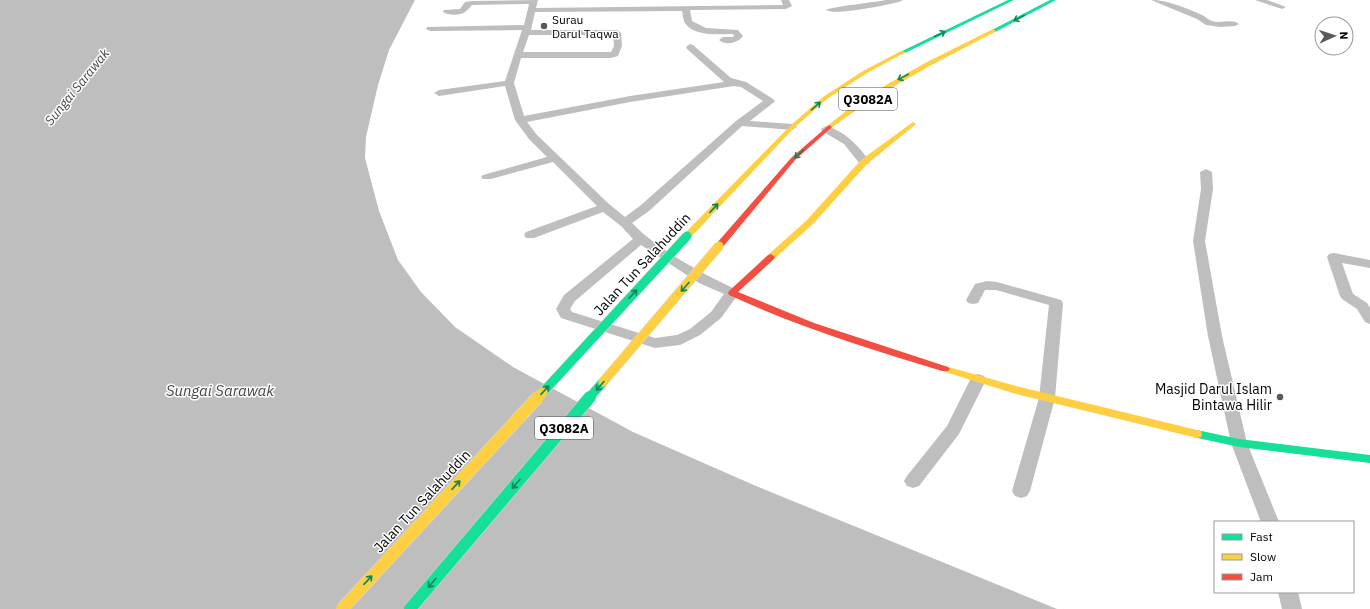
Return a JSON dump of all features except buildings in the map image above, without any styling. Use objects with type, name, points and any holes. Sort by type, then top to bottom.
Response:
[{"type":"main road","name":"Jalan Tun Salahuddin","points":[[342,609],[687,236],[792,127],[824,98],[865,72],[907,50],[1012,0]]},
{"type":"main road","name":"Q3082A","points":[[410,609],[793,158],[854,107],[899,79],[1054,0]]},
{"type":"main road","points":[[913,124],[864,162],[810,222],[741,283],[732,294],[765,309],[814,327],[978,380],[1047,398],[1190,433],[1239,443],[1370,459]]},
{"type":"street","points":[[654,9],[655,3],[660,0]]},
{"type":"street","points":[[447,12],[462,11],[467,5],[472,3],[686,9],[786,7],[788,6],[785,0]]},
{"type":"street","points":[[830,10],[854,8],[885,1],[899,0]]},
{"type":"street","points":[[1155,0],[1200,17],[1209,23],[1220,25],[1235,24]]},
{"type":"street","points":[[1259,0],[1282,8]]},
{"type":"street","points":[[533,4],[509,83],[520,120],[533,137],[605,207],[625,223],[640,239],[704,280],[732,294],[716,315],[696,332],[680,340],[655,343],[566,315],[563,309],[569,298],[640,239]]},
{"type":"street","points":[[686,9],[688,22],[699,29],[717,32],[735,32],[739,36],[735,40],[723,40]]},
{"type":"street","points":[[430,29],[617,33],[618,46],[615,54],[611,55],[518,54]]},
{"type":"street","points":[[690,47],[706,62],[734,83]]},
{"type":"street","points":[[439,93],[509,83]]},
{"type":"street","points":[[520,120],[630,99],[734,83],[743,84],[770,101],[740,123],[645,208],[625,223]]},
{"type":"street","points":[[740,123],[792,127]]},
{"type":"street","points":[[826,129],[845,138],[857,150],[864,162]]},
{"type":"street","points":[[487,177],[555,158]]},
{"type":"street","points":[[1206,172],[1207,189],[1199,241],[1215,336],[1239,443],[1270,521]]},
{"type":"street","points":[[530,235],[605,207]]},
{"type":"street","points":[[1370,264],[1334,257],[1347,296],[1362,306],[1370,319]]},
{"type":"street","points":[[973,300],[980,288],[987,285],[997,286],[1056,303],[1047,398],[1021,491]]},
{"type":"street","points":[[913,481],[953,430],[978,380]]},
{"type":"street","points":[[1288,593],[1292,609]]},
{"type":"water","name":"Sungai Sarawak","points":[[0,0],[415,0],[389,50],[378,85],[366,137],[365,158],[379,211],[398,260],[421,292],[455,327],[513,367],[633,432],[756,486],[1057,609],[0,609]]},
{"type":"traffic: fast","points":[[903,52],[1012,0]]},
{"type":"traffic: fast","points":[[993,31],[1054,0]]},
{"type":"traffic: fast","points":[[543,392],[687,236]]},
{"type":"traffic: fast","points":[[410,609],[603,382]]},
{"type":"traffic: fast","points":[[1197,434],[1239,443],[1370,459]]},
{"type":"traffic: slow","points":[[829,127],[868,99],[908,75],[993,31]]},
{"type":"traffic: slow","points":[[687,236],[792,127],[825,98],[865,72],[903,52]]},
{"type":"traffic: slow","points":[[771,257],[810,222],[864,162],[913,124]]},
{"type":"traffic: slow","points":[[603,382],[719,246]]},
{"type":"traffic: slow","points":[[945,369],[1016,390],[1197,434]]},
{"type":"traffic: slow","points":[[342,609],[543,392]]},
{"type":"traffic: jam","points":[[719,246],[793,159],[829,127]]},
{"type":"traffic: jam","points":[[771,257],[732,293],[784,316],[864,344],[945,369]]},
{"type":"place","name":"Surau Darul Taqwa","points":[[544,26]]},
{"type":"place","name":"Masjid Darul Islam Bintawa Hilir","points":[[1280,397]]}]
